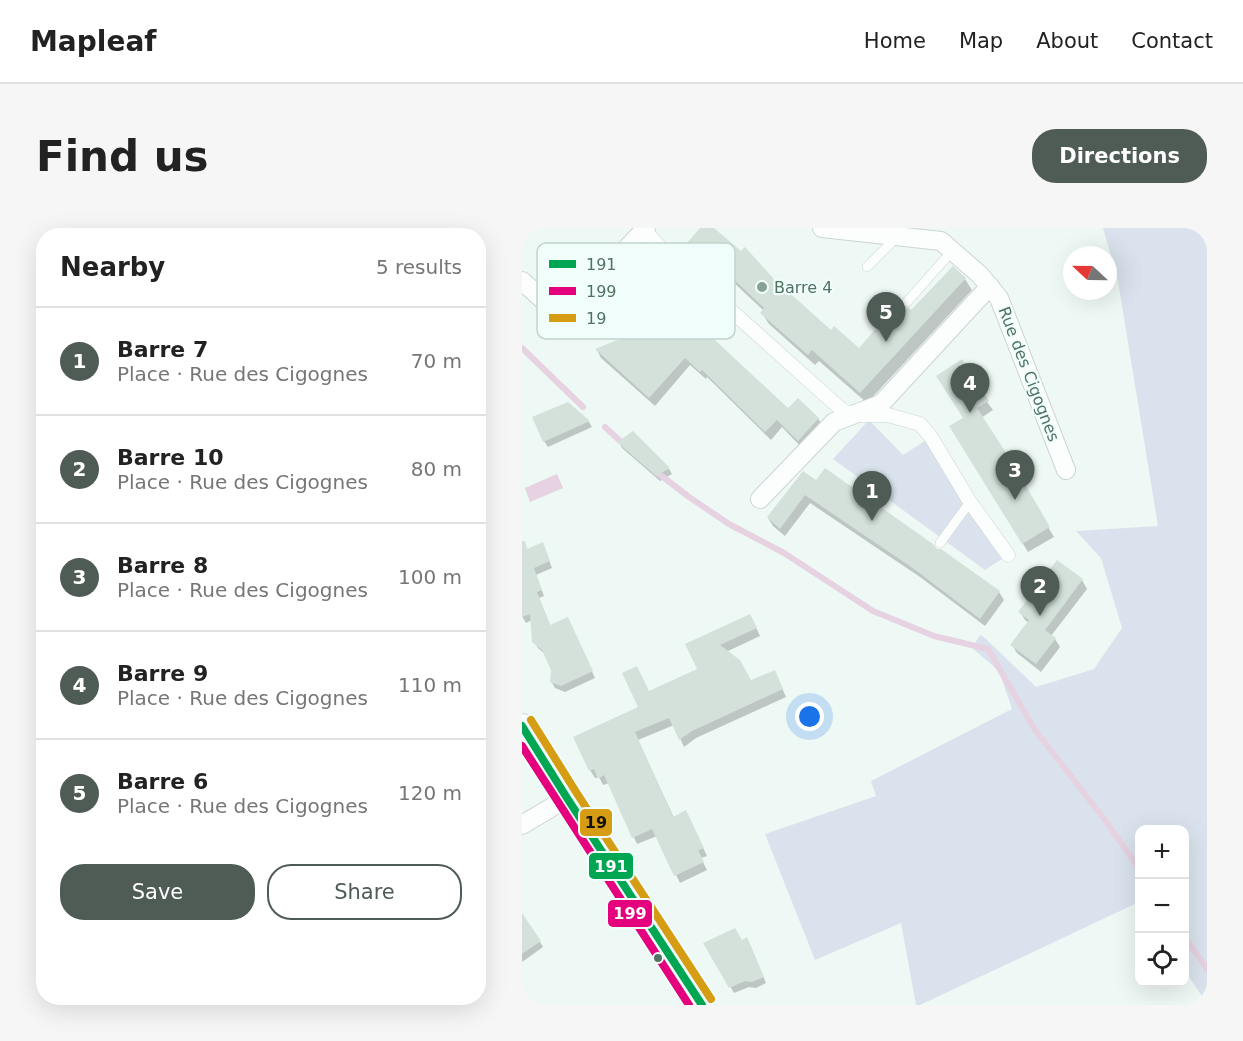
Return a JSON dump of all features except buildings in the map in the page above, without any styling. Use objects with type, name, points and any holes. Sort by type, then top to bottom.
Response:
[{"type":"main road","points":[[522,726],[702,1005]]},
{"type":"street","name":"Rue des Cigognes","points":[[822,228],[940,241],[980,275],[999,298],[1066,470]]},
{"type":"street","points":[[631,243],[644,229],[659,243]]},
{"type":"street","points":[[522,281],[537,294]]},
{"type":"street","points":[[760,499],[834,422],[881,404],[990,286]]},
{"type":"street","points":[[735,312],[843,411],[855,415],[888,414],[920,424],[931,437],[970,502],[1008,555]]},
{"type":"street","points":[[522,825],[567,798]]},
{"type":"lane","points":[[867,267],[897,237]]},
{"type":"lane","points":[[907,302],[952,252]]},
{"type":"lane","points":[[940,543],[970,502]]},
{"type":"shaded area","points":[[1103,228],[1207,228],[1207,1004],[1189,977],[1189,825],[1135,825],[1135,904],[916,1005],[901,923],[815,960],[765,834],[876,796],[871,781],[1012,709],[999,671],[972,648],[980,635],[1036,687],[1094,669],[1122,628],[1101,558],[1076,531],[1158,526],[1117,277],[1117,246],[1108,246]]},
{"type":"shaded area","points":[[869,420],[903,455],[931,437],[1008,555],[985,570],[833,459]]},
{"type":"shaded area","points":[[557,474],[563,488],[530,502],[525,488]]},
{"type":"waterway","points":[[522,348],[583,407]]},
{"type":"waterway","points":[[605,427],[619,440]]},
{"type":"waterway","points":[[659,474],[729,524],[784,553],[873,611],[934,636],[988,649],[1035,730],[1105,820],[1135,863]]},
{"type":"waterway","points":[[1189,943],[1207,969]]},
{"type":"transit line","name":"19","points":[[531,720],[711,999]]},
{"type":"transit line","name":"191","points":[[522,726],[702,1005]]},
{"type":"transit line","name":"199","points":[[522,746],[689,1005]]},
{"type":"place","name":"Barre 4","points":[[762,287]]},
{"type":"place","name":"Barre 6","points":[[886,342]]},
{"type":"place","name":"Barre 9","points":[[970,413]]},
{"type":"place","name":"Barre 8","points":[[1015,500]]},
{"type":"place","name":"Barre 7","points":[[872,521]]},
{"type":"place","name":"Barre 10","points":[[1040,616]]}]
